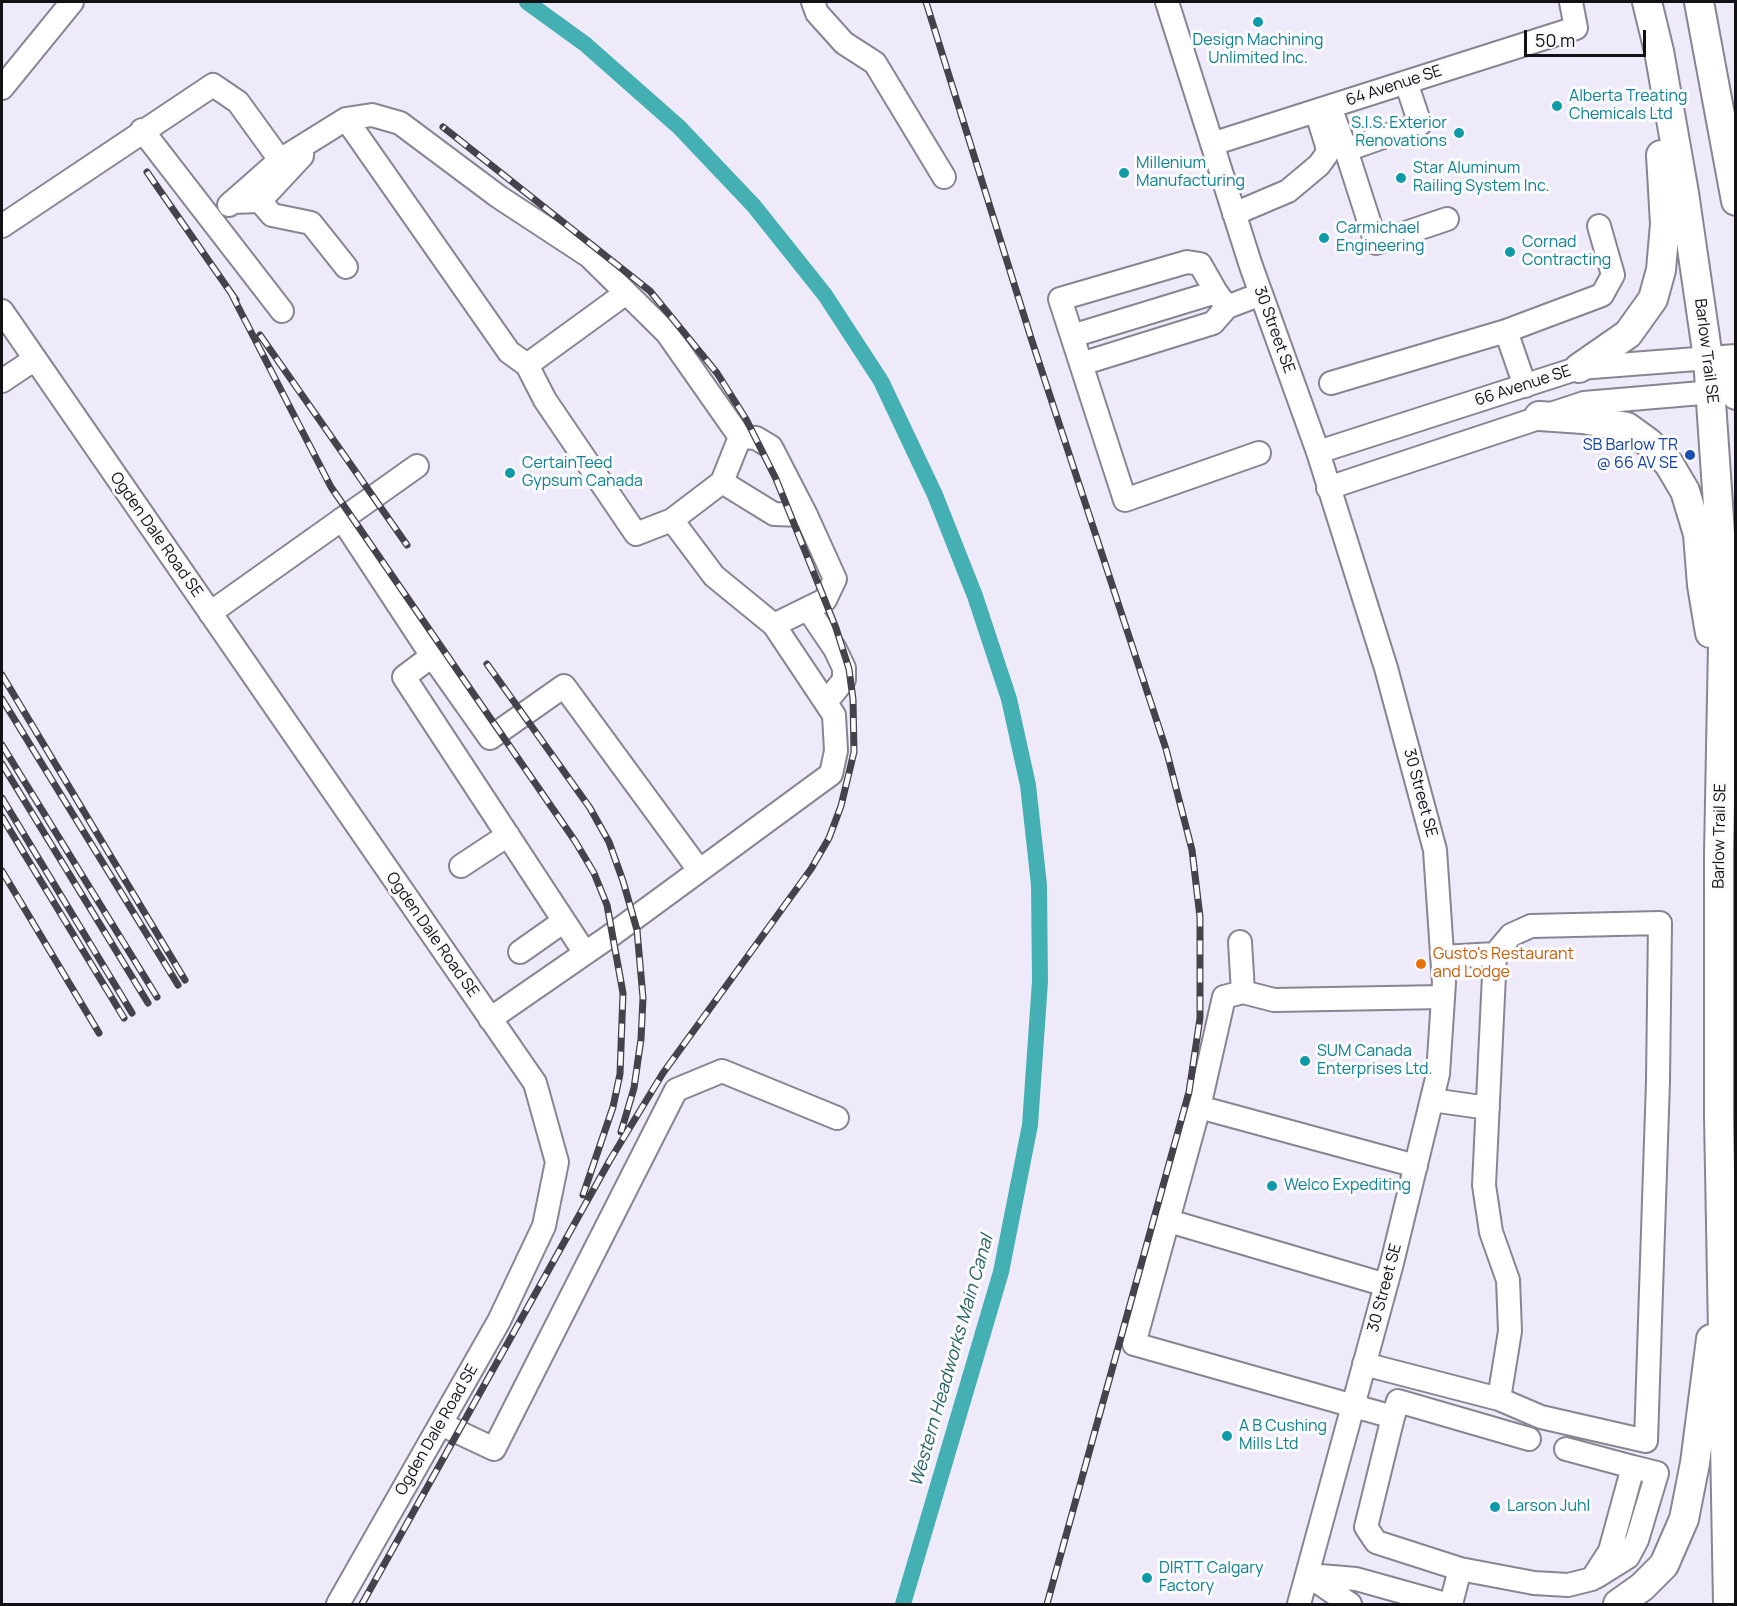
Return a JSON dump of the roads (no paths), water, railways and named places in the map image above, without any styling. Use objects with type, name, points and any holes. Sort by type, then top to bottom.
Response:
[{"type":"main road","name":"Barlow Trail SE","points":[[1647,2],[1729,392],[1722,687],[1719,1116],[1726,1355],[1728,1605]]},
{"type":"main road","points":[[1699,2],[1736,201]]},
{"type":"main road","points":[[1579,368],[1628,334],[1653,299],[1661,270],[1665,224],[1659,51]]},
{"type":"main road","points":[[1539,416],[1584,419],[1627,426],[1649,443],[1669,464],[1684,491],[1698,534],[1702,585],[1722,687]]},
{"type":"main road","points":[[1618,1605],[1642,1587],[1664,1565],[1684,1519],[1695,1463],[1723,1254]]},
{"type":"main road","points":[[1726,1355],[1736,1413]]},
{"type":"street","points":[[4,82],[72,2]]},
{"type":"street","points":[[813,2],[817,13],[844,43],[874,63],[944,177]]},
{"type":"street","name":"30 Street SE","points":[[1167,2],[1234,214],[1318,452],[1386,668],[1435,850],[1443,997],[1438,1074],[1386,1285],[1299,1605]]},
{"type":"street","name":"64 Avenue SE","points":[[1212,144],[1576,28],[1571,2]]},
{"type":"street","points":[[1346,150],[1420,124],[1406,82]]},
{"type":"street","points":[[2,226],[142,130],[213,85],[238,102],[280,160]]},
{"type":"street","points":[[1323,109],[1346,150],[1376,243],[1447,219]]},
{"type":"street","points":[[1234,214],[1274,199],[1310,175],[1319,165],[1327,154],[1328,147],[1323,109]]},
{"type":"street","points":[[211,220],[280,160],[346,119],[372,115],[400,123],[499,197],[589,256],[667,333],[740,437]]},
{"type":"street","points":[[346,119],[509,352],[527,365],[545,400],[636,534],[672,520],[722,482],[740,437]]},
{"type":"street","points":[[142,130],[282,311]]},
{"type":"street","points":[[232,202],[260,201],[302,156],[302,146]]},
{"type":"street","points":[[260,201],[272,215],[311,223],[346,267]]},
{"type":"street","points":[[1330,383],[1506,331],[1602,296],[1613,274],[1599,226]]},
{"type":"street","points":[[1081,364],[1213,323],[1221,299],[1200,264],[1187,262],[1060,299],[1072,336],[1081,364],[1125,500],[1259,453]]},
{"type":"street","points":[[527,365],[626,293]]},
{"type":"street","points":[[1072,336],[1221,299],[1261,294]]},
{"type":"street","name":"Ogden Dale Road SE","points":[[2,311],[535,1083],[557,1162],[544,1226],[500,1321],[338,1605]]},
{"type":"street","points":[[1506,331],[1525,386]]},
{"type":"street","name":"66 Avenue SE","points":[[1318,452],[1579,368],[1722,357]]},
{"type":"street","points":[[2,381],[35,359]]},
{"type":"street","name":"66 Avenue SE","points":[[1328,488],[1539,416],[1584,403],[1729,392]]},
{"type":"street","points":[[740,437],[756,438],[771,447],[806,515],[835,579],[825,600],[774,625]]},
{"type":"street","points":[[210,614],[417,466]]},
{"type":"street","points":[[722,482],[774,514],[806,515]]},
{"type":"street","points":[[342,519],[432,656],[490,738],[564,686],[699,870]]},
{"type":"street","points":[[490,1019],[585,954],[831,774],[836,750],[835,727],[834,715],[826,702],[774,625],[714,576],[672,520]]},
{"type":"street","points":[[808,609],[836,649],[844,668],[844,681],[826,702]]},
{"type":"street","points":[[432,656],[404,677],[585,954]]},
{"type":"street","points":[[461,866],[508,836]]},
{"type":"street","points":[[520,952],[564,921]]},
{"type":"street","points":[[1364,1364],[1499,1399],[1541,1417],[1646,1441],[1657,1104],[1660,923],[1531,926],[1511,935],[1495,954],[1484,1185],[1491,1232],[1508,1280],[1510,1331],[1499,1399]]},
{"type":"street","points":[[1240,942],[1243,992]]},
{"type":"street","points":[[1442,957],[1495,954]]},
{"type":"street","points":[[1393,1417],[1134,1344],[1199,1107],[1224,997],[1243,992],[1274,1000],[1443,997]]},
{"type":"street","points":[[441,1424],[494,1449],[676,1090],[722,1071],[837,1118]]},
{"type":"street","points":[[1432,1100],[1488,1108]]},
{"type":"street","points":[[1199,1107],[1416,1166]]},
{"type":"street","points":[[1168,1221],[1386,1285]]},
{"type":"street","points":[[1529,1439],[1398,1401],[1366,1527],[1376,1542],[1460,1569],[1534,1583],[1568,1586],[1592,1579],[1610,1551],[1633,1467],[1566,1449]]},
{"type":"street","points":[[1451,1605],[1460,1569]]},
{"type":"street","points":[[1308,1575],[1350,1605]]},
{"type":"street","points":[[1308,1575],[1356,1580],[1446,1605]]},
{"type":"waterway","name":"Western Headworks Main Canal","points":[[527,2],[585,44],[679,127],[754,206],[825,295],[881,381],[935,495],[975,596],[1009,699],[1028,785],[1039,885],[1040,981],[1030,1125],[1001,1272],[903,1604]]},
{"type":"railway","points":[[926,2],[1031,338],[1166,749],[1192,850],[1200,917],[1200,1018],[1189,1092],[1047,1604]]},
{"type":"railway","points":[[362,1604],[610,1160],[663,1073],[811,869],[829,838],[841,806],[854,752],[853,699],[849,669],[836,628],[776,479],[746,419],[717,373],[650,291],[443,127]]},
{"type":"railway","points":[[147,172],[236,300]]},
{"type":"railway","points":[[231,293],[331,487],[575,841],[594,873],[607,905],[623,993],[620,1074],[613,1107],[583,1195]]},
{"type":"railway","points":[[260,335],[407,545]]},
{"type":"railway","points":[[487,664],[590,808],[609,842],[623,881],[637,930],[643,998],[641,1039],[634,1088],[621,1132]]},
{"type":"railway","points":[[2,675],[185,980]]},
{"type":"railway","points":[[2,699],[178,985]]},
{"type":"railway","points":[[2,745],[157,997]]},
{"type":"railway","points":[[2,764],[148,1003]]},
{"type":"railway","points":[[2,798],[132,1013]]},
{"type":"railway","points":[[2,817],[124,1018]]},
{"type":"railway","points":[[2,871],[99,1033]]},
{"type":"place","name":"Design Machining Unlimited Inc.","points":[[1258,22]]},
{"type":"place","name":"Alberta Treating Chemicals Ltd","points":[[1557,106]]},
{"type":"place","name":"S.I.S. Exterior Renovations","points":[[1459,133]]},
{"type":"place","name":"Millenium Manufacturing","points":[[1124,173]]},
{"type":"place","name":"Star Aluminum Railing System Inc.","points":[[1401,178]]},
{"type":"place","name":"Carmichael Engineering","points":[[1324,238]]},
{"type":"place","name":"Cornad Contracting","points":[[1510,252]]},
{"type":"place","name":"SB Barlow TR @ 66 AV SE","points":[[1690,455]]},
{"type":"place","name":"CertainTeed Gypsum Canada","points":[[510,473]]},
{"type":"place","name":"Gusto's Restaurant and Lodge","points":[[1421,964]]},
{"type":"place","name":"SUM Canada Enterprises Ltd.","points":[[1305,1061]]},
{"type":"place","name":"Welco Expediting","points":[[1272,1186]]},
{"type":"place","name":"A B Cushing Mills Ltd","points":[[1227,1436]]},
{"type":"place","name":"Larson Juhl","points":[[1495,1507]]},
{"type":"place","name":"DIRTT Calgary Factory","points":[[1147,1578]]}]
